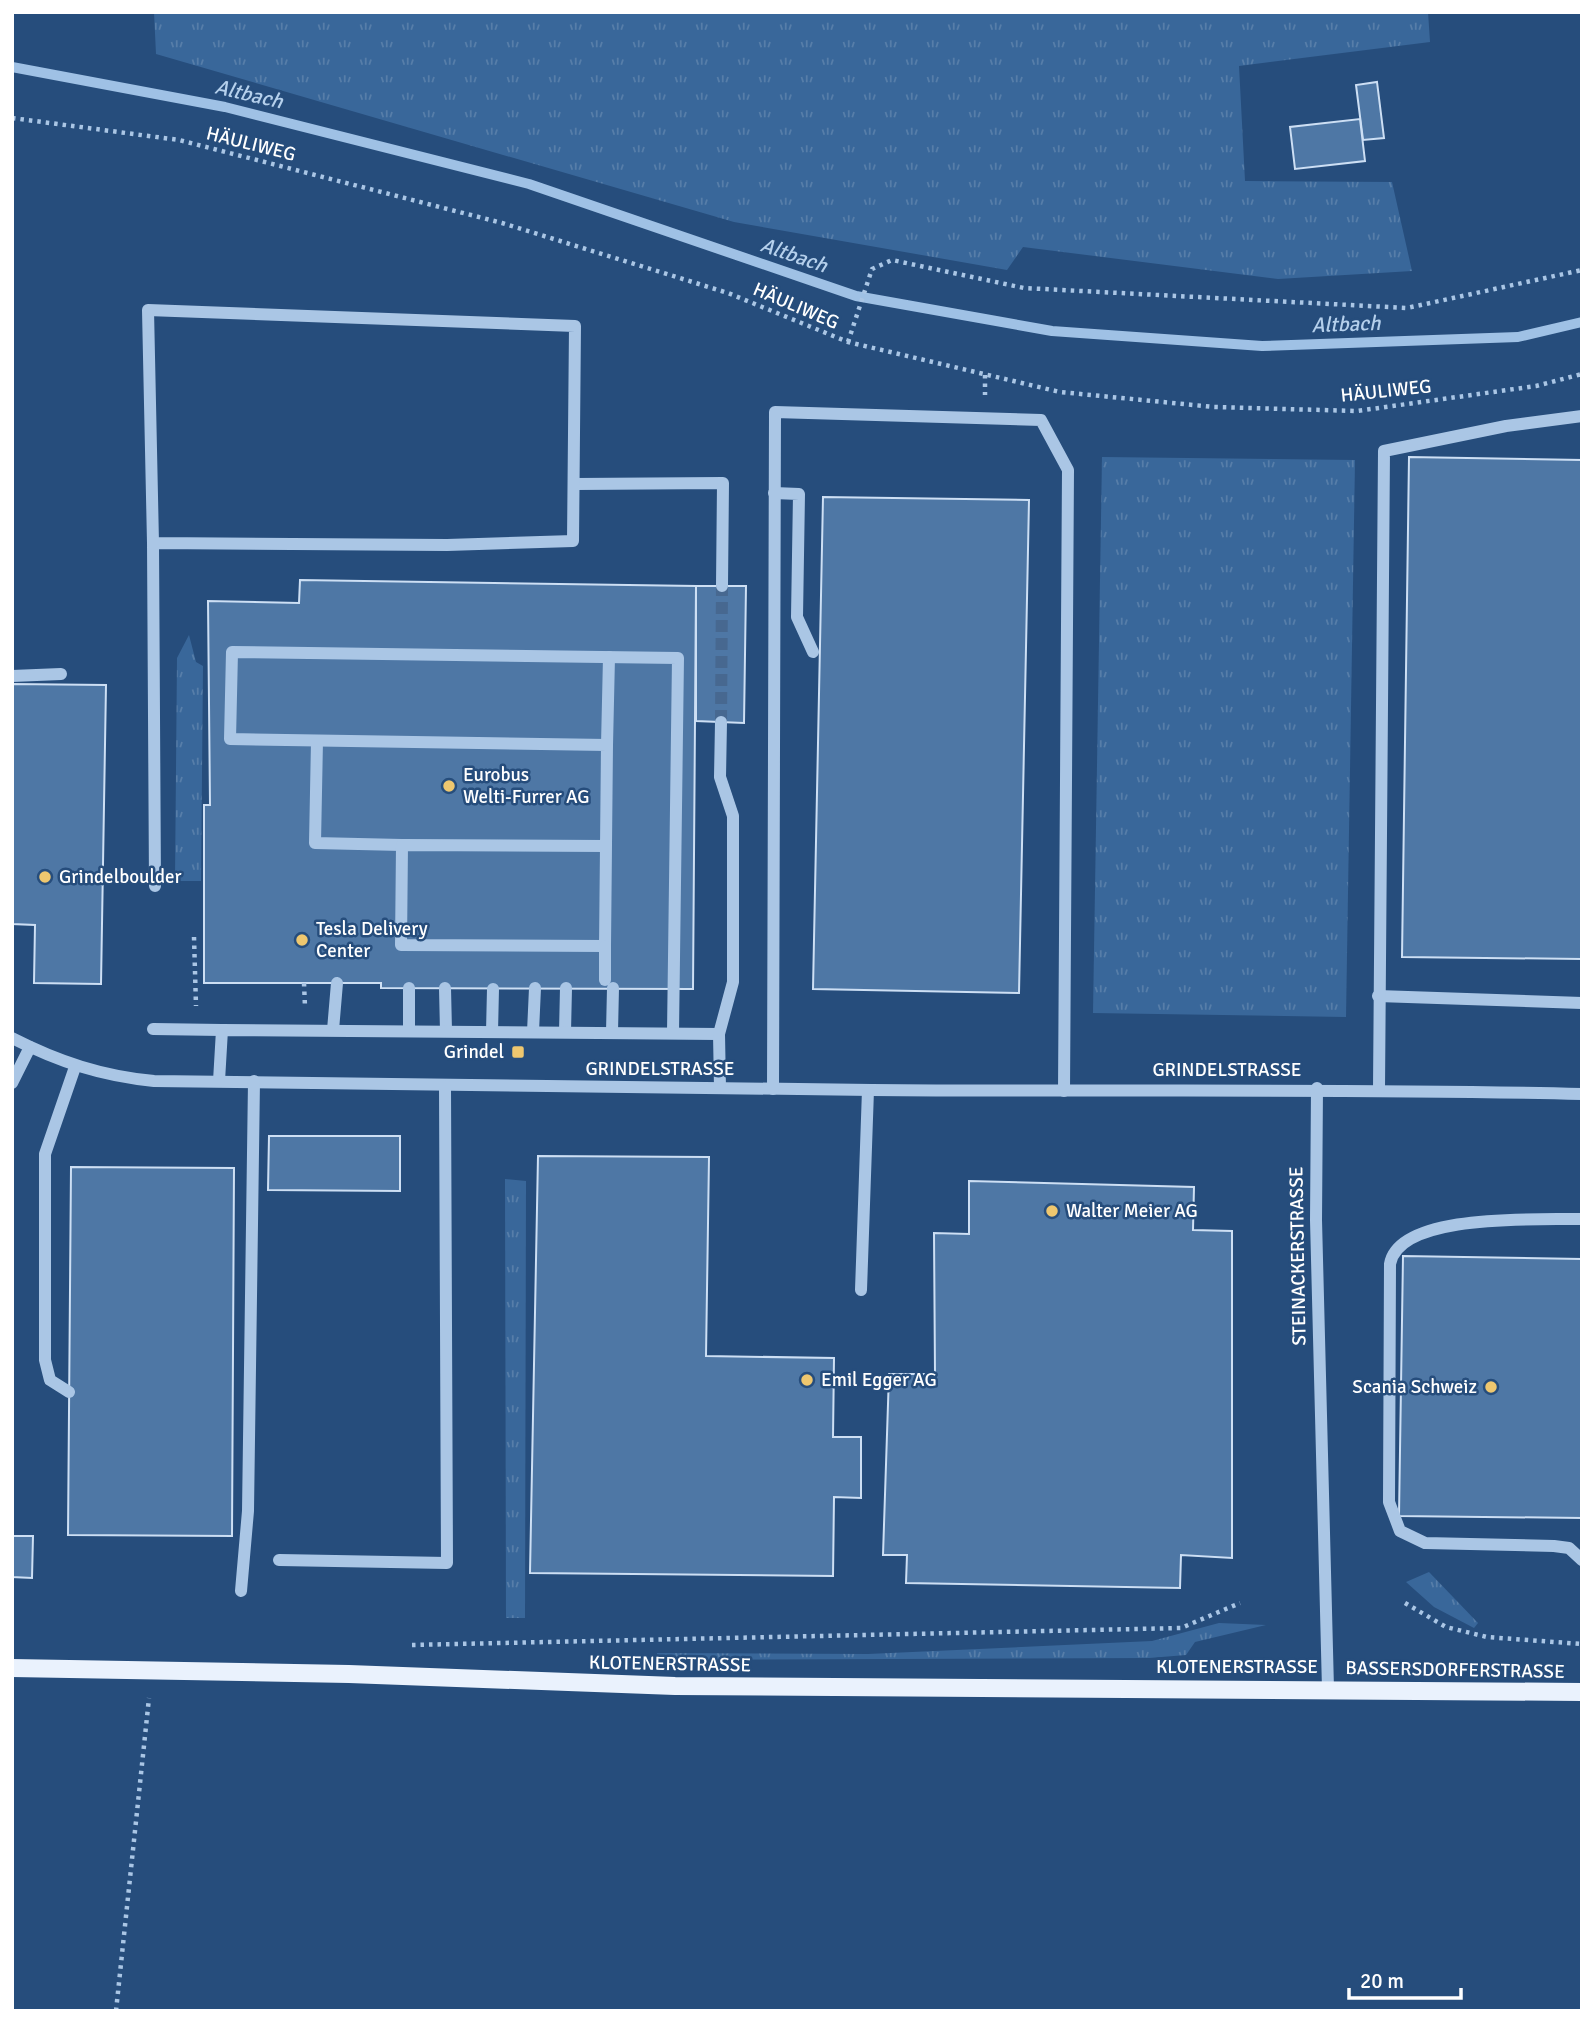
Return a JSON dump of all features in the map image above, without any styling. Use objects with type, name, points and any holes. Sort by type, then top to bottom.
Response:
[{"type":"main road","name":"KLOTENERSTRASSE","points":[[12,1668],[675,1686],[1328,1689]]},
{"type":"main road","name":"BASSERSDORFERSTRASSE","points":[[1328,1689],[1582,1692]]},
{"type":"street","points":[[153,543],[447,545],[573,541],[575,326],[148,310],[153,543],[155,886]]},
{"type":"street","points":[[773,1089],[775,412],[1041,420],[1068,470],[1064,1091]]},
{"type":"street","points":[[1379,1089],[1384,451],[1506,426],[1582,416]]},
{"type":"street","points":[[575,484],[723,483],[722,586]]},
{"type":"street","points":[[774,493],[799,494],[797,617],[813,652]]},
{"type":"street","points":[[607,745],[230,739],[232,652],[678,658],[673,1033]]},
{"type":"street","points":[[609,657],[605,946],[612,1032]]},
{"type":"street","points":[[12,676],[61,674]]},
{"type":"street","points":[[720,1088],[719,1034],[733,982],[733,816],[720,777],[721,722]]},
{"type":"street","points":[[317,741],[315,843],[606,846]]},
{"type":"street","points":[[402,845],[401,944],[605,946]]},
{"type":"street","points":[[333,1030],[337,983]]},
{"type":"street","points":[[409,1031],[410,988]]},
{"type":"street","points":[[445,988],[446,1031]]},
{"type":"street","points":[[533,1032],[535,988]]},
{"type":"street","points":[[565,1032],[566,988]]},
{"type":"street","points":[[492,1032],[493,989]]},
{"type":"street","points":[[1378,996],[1582,1003]]},
{"type":"street","points":[[153,1029],[719,1034]]},
{"type":"street","points":[[219,1081],[222,1030]]},
{"type":"street","name":"GRINDELSTRASSE","points":[[12,1038],[75,1067],[131,1078],[444,1086],[868,1090],[1317,1088]]},
{"type":"street","points":[[12,1083],[30,1047]]},
{"type":"street","points":[[69,1392],[50,1380],[45,1360],[45,1154],[75,1067]]},
{"type":"street","points":[[240,1591],[248,1511],[254,1081]]},
{"type":"street","points":[[279,1560],[447,1563],[444,1086]]},
{"type":"street","points":[[1317,1088],[1582,1094]]},
{"type":"street","name":"STEINACKERSTRASSE","points":[[1317,1088],[1315,1220],[1328,1689]]},
{"type":"street","points":[[861,1290],[868,1090]]},
{"type":"street","points":[[1582,1219],[1444,1227],[1414,1235],[1396,1247],[1390,1264],[1388,1502],[1401,1531],[1424,1543],[1554,1546],[1569,1548],[1582,1560]]},
{"type":"path","name":"HÄULIWEG","points":[[12,118],[179,140],[502,223],[728,293],[848,342],[1060,392],[1214,407],[1357,411],[1536,386],[1582,374]]},
{"type":"path","points":[[848,342],[872,269],[892,260],[1024,288],[1407,308],[1582,270]]},
{"type":"path","points":[[194,937],[195,984]]},
{"type":"path","points":[[407,1646],[1181,1628],[1240,1603]]},
{"type":"path","points":[[1405,1603],[1446,1627],[1487,1637],[1582,1644]]},
{"type":"path","points":[[116,2011],[152,1670]]},
{"type":"green space","points":[[154,12],[1428,12],[1430,42],[1239,66],[1245,181],[1392,182],[1412,271],[1278,279],[1023,247],[1007,270],[734,222],[156,54]]},
{"type":"green space","points":[[1102,457],[1355,460],[1346,1017],[1093,1013]]},
{"type":"green space","points":[[189,635],[196,662],[203,666],[201,881],[175,881],[177,658]]},
{"type":"green space","points":[[505,1179],[526,1181],[525,1618],[506,1618]]},
{"type":"green space","points":[[1429,1572],[1478,1623],[1474,1628],[1434,1607],[1406,1582]]},
{"type":"green space","points":[[1219,1623],[1266,1625],[1195,1642],[1186,1655],[1149,1658],[658,1660],[657,1653],[868,1654],[1152,1641]]},
{"type":"building","points":[[1377,82],[1384,138],[1363,140],[1356,85]]},
{"type":"building","points":[[1360,119],[1365,161],[1295,169],[1290,127]]},
{"type":"building","points":[[1409,457],[1582,460],[1582,959],[1402,957]]},
{"type":"building","points":[[823,497],[1029,500],[1019,993],[813,989]]},
{"type":"building","points":[[300,580],[696,586],[693,989],[381,988],[381,983],[204,983],[204,805],[210,805],[208,601],[299,603]]},
{"type":"building","points":[[696,586],[746,586],[744,723],[696,721]]},
{"type":"building","points":[[12,684],[106,685],[101,984],[34,983],[35,925],[12,924]]},
{"type":"building","points":[[269,1136],[400,1136],[400,1191],[268,1190]]},
{"type":"building","points":[[538,1156],[709,1157],[706,1356],[834,1358],[833,1437],[861,1437],[861,1498],[834,1497],[833,1576],[530,1573]]},
{"type":"building","points":[[71,1167],[234,1168],[232,1536],[68,1535]]},
{"type":"building","points":[[969,1181],[1194,1187],[1193,1230],[1232,1231],[1232,1558],[1181,1555],[1180,1588],[906,1583],[907,1555],[883,1555],[889,1374],[935,1374],[934,1233],[969,1234]]},
{"type":"building","name":"Scania Schweiz","points":[[1403,1256],[1582,1259],[1582,1518],[1399,1516]]},
{"type":"building","points":[[12,1536],[33,1536],[32,1578],[12,1577]]},
{"type":"waterway","name":"Altbach","points":[[12,67],[225,107],[529,184],[856,296],[1052,331],[1262,346],[1518,337],[1582,322]]},
{"type":"tunnel","points":[[721,722],[722,586]]},
{"type":"place","name":"Eurobus Welti-Furrer AG","points":[[449,786]]},
{"type":"place","name":"Grindelboulder","points":[[45,877]]},
{"type":"place","name":"Tesla Delivery Center","points":[[302,940]]},
{"type":"place","name":"Grindel","points":[[518,1052]]},
{"type":"place","name":"Walter Meier AG","points":[[1052,1211]]},
{"type":"place","name":"Emil Egger AG","points":[[807,1380]]},
{"type":"place","name":"Scania Schweiz","points":[[1491,1387]]}]
